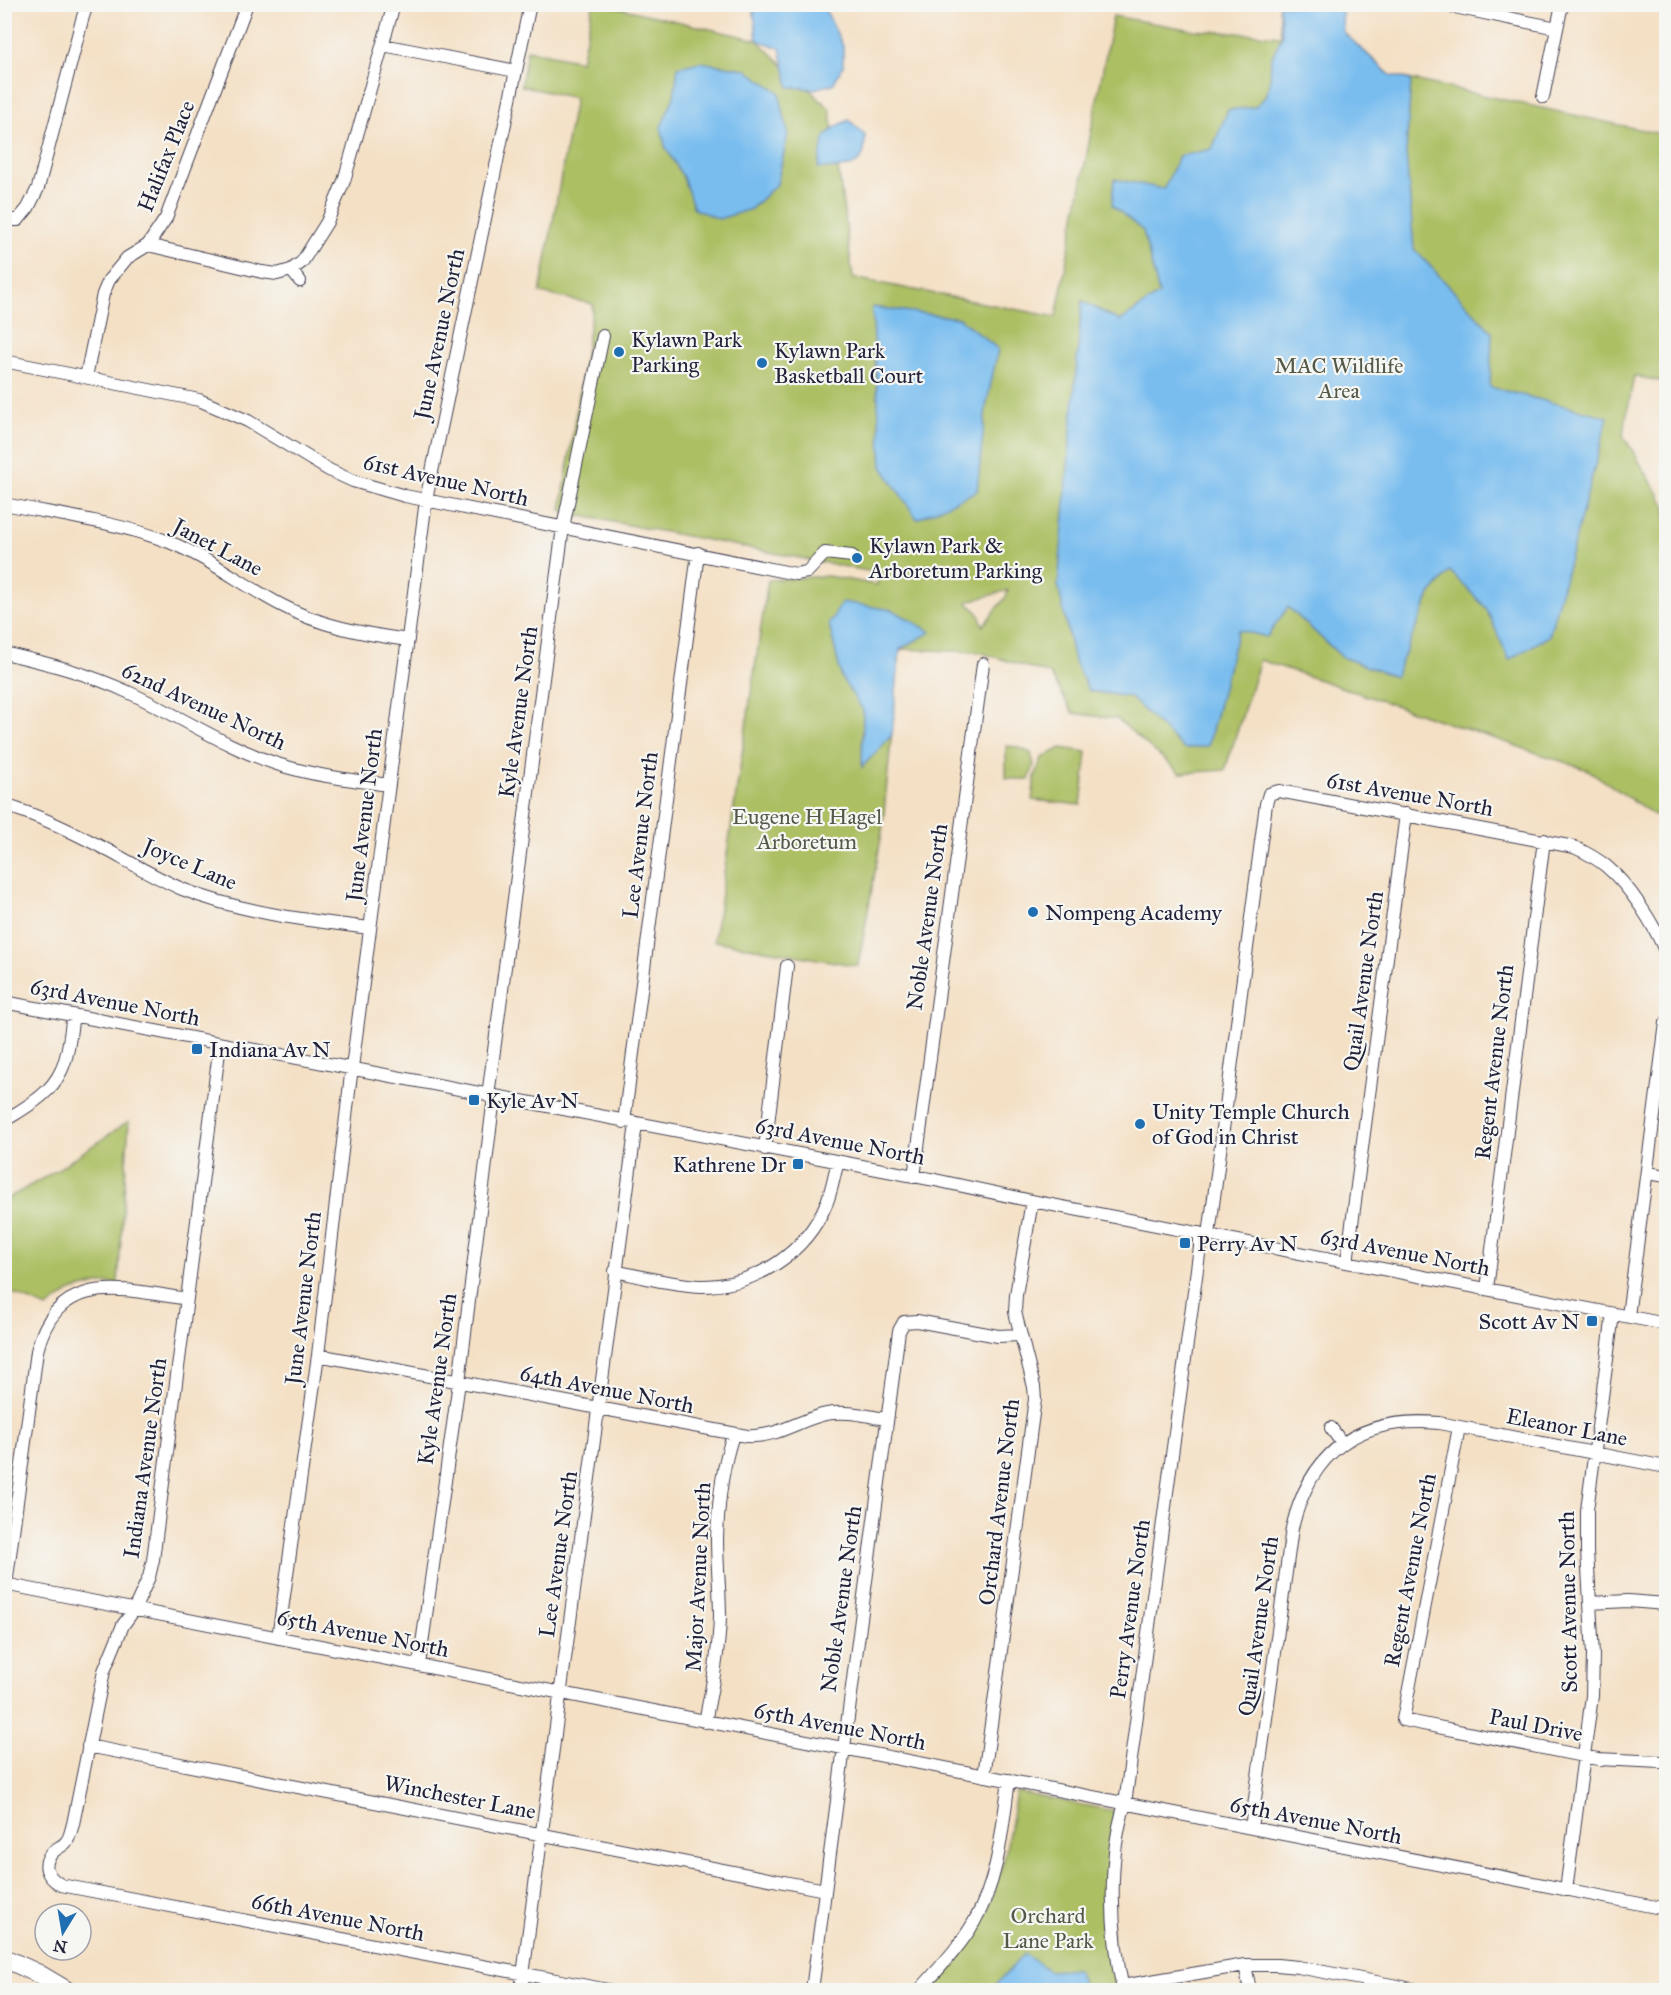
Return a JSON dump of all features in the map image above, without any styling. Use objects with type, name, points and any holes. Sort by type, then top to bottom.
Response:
[{"type":"highway","points":[[4,1958],[39,1974],[64,1990]]},
{"type":"highway","points":[[4,1964],[64,1990]]},
{"type":"street","points":[[4,220],[18,220],[28,208],[38,188],[87,4]]},
{"type":"street","name":"Halifax Place","points":[[86,377],[103,294],[109,280],[127,258],[148,245],[166,218],[247,4]]},
{"type":"street","points":[[148,245],[277,274],[291,270],[302,262],[327,222],[344,181],[394,4]]},
{"type":"street","name":"June Avenue North","points":[[278,1638],[318,1355],[352,1069],[426,500],[530,4]]},
{"type":"street","points":[[1440,4],[1557,28]]},
{"type":"street","points":[[1543,97],[1562,4]]},
{"type":"street","points":[[383,45],[516,71]]},
{"type":"street","points":[[291,270],[300,281]]},
{"type":"street","name":"Kyle Avenue North","points":[[419,1665],[459,1382],[491,1096],[563,527],[603,336]]},
{"type":"street","name":"61st Avenue North","points":[[4,361],[199,400],[248,421],[329,470],[379,490],[796,574],[807,572],[825,553],[852,556]]},
{"type":"street","name":"Janet Lane","points":[[4,504],[139,532],[169,542],[199,556],[275,601],[316,620],[351,631],[408,640]]},
{"type":"street","name":"Lee Avenue North","points":[[521,1990],[600,1410],[630,1123],[698,553]]},
{"type":"street","name":"62nd Avenue North","points":[[4,653],[47,663],[119,688],[225,743],[276,764],[309,773],[389,785]]},
{"type":"street","name":"Noble Avenue North","points":[[914,1177],[983,663]]},
{"type":"street","name":"61st Avenue North","points":[[1269,794],[1279,791],[1544,840]]},
{"type":"street","name":"Perry Avenue North","points":[[1123,1988],[1115,1930],[1113,1892],[1116,1854],[1125,1804],[1200,1247],[1204,1234],[1269,794]]},
{"type":"street","name":"Joyce Lane","points":[[4,805],[67,829],[181,888],[216,901],[272,914],[370,928]]},
{"type":"street","name":"Quail Avenue North","points":[[1347,1262],[1406,814]]},
{"type":"street","points":[[1544,840],[1574,847],[1605,865],[1618,877],[1649,918],[1666,953]]},
{"type":"street","name":"Regent Avenue North","points":[[1487,1289],[1544,840]]},
{"type":"street","points":[[765,1149],[787,966]]},
{"type":"street","name":"63rd Avenue North","points":[[4,1002],[1666,1324]]},
{"type":"street","points":[[4,1121],[34,1102],[54,1083],[62,1070],[73,1015]]},
{"type":"street","points":[[1628,1316],[1666,1023]]},
{"type":"street","name":"Indiana Avenue North","points":[[62,1885],[48,1874],[46,1867],[48,1857],[65,1843],[70,1834],[104,1671],[123,1625],[134,1610],[149,1577],[153,1560],[220,1044]]},
{"type":"street","points":[[615,1271],[700,1286],[723,1285],[768,1270],[787,1257],[818,1221],[828,1200],[838,1162]]},
{"type":"street","points":[[1648,1173],[1666,1176]]},
{"type":"street","name":"Orchard Avenue North","points":[[984,1776],[1035,1399],[1015,1312],[1032,1201]]},
{"type":"street","points":[[5,1585],[37,1351],[48,1321],[71,1299],[102,1289],[188,1299]]},
{"type":"street","name":"Scott Avenue North","points":[[1566,1890],[1592,1696],[1593,1655],[1587,1510],[1613,1314]]},
{"type":"street","name":"Noble Avenue North","points":[[812,1990],[899,1331],[904,1322],[917,1321],[998,1336],[1019,1335]]},
{"type":"street","name":"64th Avenue North","points":[[318,1355],[733,1435],[759,1437],[829,1413],[886,1419]]},
{"type":"street","name":"Quail Avenue North","points":[[1251,1828],[1292,1528],[1309,1481],[1327,1457],[1342,1443],[1379,1426],[1419,1421],[1459,1427]]},
{"type":"street","name":"Regent Avenue North","points":[[1403,1720],[1459,1427]]},
{"type":"street","name":"Eleanor Lane","points":[[1459,1427],[1666,1467]]},
{"type":"street","points":[[1331,1428],[1342,1443]]},
{"type":"street","name":"Major Avenue North","points":[[705,1722],[718,1654],[720,1616],[717,1538],[726,1460],[733,1435]]},
{"type":"street","name":"65th Avenue North","points":[[5,1585],[1666,1909]]},
{"type":"street","points":[[1590,1603],[1628,1601],[1666,1604]]},
{"type":"street","name":"Paul Drive","points":[[1403,1720],[1585,1756],[1661,1762]]},
{"type":"street","name":"Winchester Lane","points":[[88,1746],[825,1890]]},
{"type":"street","points":[[920,1990],[974,1924],[985,1902],[998,1855],[1009,1780]]},
{"type":"street","name":"66th Avenue North","points":[[62,1885],[608,1990]]},
{"type":"street","points":[[1123,1988],[1245,1965],[1277,1965],[1418,1990]]},
{"type":"street","points":[[1245,1965],[1250,1990]]},
{"type":"green space","name":"MAC Wildlife Area","points":[[593,5],[607,5],[757,40],[830,109],[853,278],[1056,317],[1113,16],[1193,30],[1281,36],[1279,5],[1341,5],[1343,32],[1390,75],[1666,135],[1666,382],[1634,376],[1623,435],[1666,506],[1666,823],[1588,770],[1260,660],[1225,770],[1180,773],[1117,719],[1073,713],[1050,674],[979,652],[900,649],[882,833],[858,966],[714,941],[768,580],[828,576],[877,585],[878,573],[582,516],[573,518],[561,510],[593,304],[540,293],[575,98],[521,86],[527,50],[581,61]],"holes":[[[1008,590],[1006,597],[983,626],[979,614],[967,602]]]},
{"type":"green space","points":[[1006,746],[1017,747],[1031,753],[1034,765],[1029,780],[1006,778]]},
{"type":"green space","points":[[1061,748],[1087,752],[1081,805],[1032,800],[1035,777],[1042,758]]},
{"type":"green space","points":[[129,1121],[118,1283],[97,1284],[71,1291],[47,1308],[5,1290],[5,1200],[52,1173]]},
{"type":"green space","name":"Orchard Lane Park","points":[[1016,1792],[1115,1811],[1107,1893],[1118,1990],[929,1990],[948,1969],[985,1918],[1005,1856]]},
{"type":"water","points":[[753,5],[823,5],[843,46],[843,66],[833,84],[814,89],[789,87],[780,48],[757,40]]},
{"type":"water","points":[[1279,5],[1341,5],[1343,32],[1390,75],[1411,80],[1406,153],[1414,249],[1492,332],[1490,387],[1608,417],[1549,636],[1509,660],[1486,608],[1450,571],[1430,595],[1395,677],[1342,657],[1288,607],[1267,637],[1238,630],[1208,746],[1184,749],[1130,697],[1089,691],[1074,661],[1058,585],[1082,301],[1120,321],[1159,294],[1143,231],[1112,205],[1114,179],[1164,189],[1179,156],[1212,149],[1228,110],[1255,107],[1264,98],[1270,84],[1271,59],[1282,36]]},
{"type":"water","points":[[700,62],[745,69],[779,92],[788,134],[777,184],[751,209],[719,219],[694,209],[683,177],[665,146],[661,127],[674,97],[678,67]]},
{"type":"water","points":[[849,120],[865,135],[865,148],[860,160],[855,164],[837,169],[818,168],[827,134]]},
{"type":"water","points":[[872,307],[959,318],[998,349],[986,407],[977,491],[917,519],[882,467]]},
{"type":"water","points":[[842,602],[893,610],[931,632],[900,649],[892,735],[862,767],[863,710],[842,679],[829,624]]},
{"type":"water","points":[[1024,1954],[1049,1971],[1077,1969],[1084,1990],[991,1990]]},
{"type":"place","name":"Kylawn Park Parking","points":[[619,352]]},
{"type":"place","name":"Kylawn Park Basketball Court","points":[[762,363]]},
{"type":"place","name":"Kylawn Park & Arboretum Parking","points":[[857,558]]},
{"type":"place","name":"Nompeng Academy","points":[[1033,912]]},
{"type":"place","name":"Indiana Av N","points":[[197,1049]]},
{"type":"place","name":"Kyle Av N","points":[[474,1100]]},
{"type":"place","name":"Unity Temple Church of God in Christ","points":[[1140,1124]]},
{"type":"place","name":"Kathrene Dr","points":[[798,1164]]},
{"type":"place","name":"Perry Av N","points":[[1185,1243]]},
{"type":"place","name":"Scott Av N","points":[[1592,1321]]},
{"type":"park label","name":"Eugene H Hagel Arboretum","points":[[807,828]]}]
